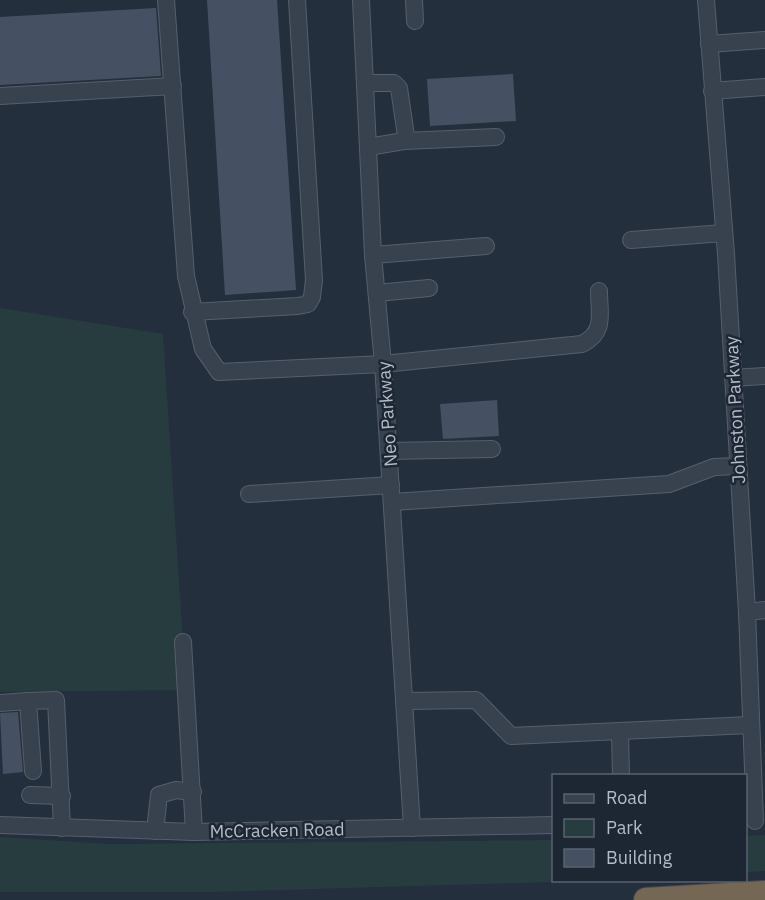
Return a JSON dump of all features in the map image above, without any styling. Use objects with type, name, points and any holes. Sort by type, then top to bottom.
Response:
[{"type":"highway","points":[[646,900],[765,893]]},
{"type":"street","points":[[166,0],[186,276],[192,312],[203,349],[219,372],[383,364],[582,344],[594,338],[599,329],[599,291]]},
{"type":"street","points":[[192,312],[298,306],[308,304],[312,297],[314,280],[297,0]]},
{"type":"street","name":"Neo Parkway","points":[[360,0],[374,255],[392,494],[412,828]]},
{"type":"street","points":[[414,0],[415,21]]},
{"type":"street","name":"Johnston Parkway","points":[[705,0],[724,232],[747,612],[750,725],[758,751],[755,821]]},
{"type":"street","points":[[709,45],[765,40]]},
{"type":"street","points":[[365,83],[394,83],[399,88],[404,141]]},
{"type":"street","points":[[0,96],[173,86]]},
{"type":"street","points":[[712,91],[765,87]]},
{"type":"street","points":[[368,147],[404,141],[496,137]]},
{"type":"street","points":[[631,240],[724,232]]},
{"type":"street","points":[[374,255],[486,246]]},
{"type":"street","points":[[377,293],[429,288]]},
{"type":"street","points":[[733,378],[765,376]]},
{"type":"street","points":[[389,451],[492,449]]},
{"type":"street","points":[[249,494],[392,494],[669,484],[714,467],[738,466]]},
{"type":"street","points":[[747,612],[765,610]]},
{"type":"street","points":[[183,642],[194,832]]},
{"type":"street","points":[[0,703],[56,700],[62,828]]},
{"type":"street","points":[[404,701],[476,700],[511,736],[750,725]]},
{"type":"street","points":[[28,701],[33,771]]},
{"type":"street","points":[[620,732],[621,774]]},
{"type":"street","points":[[155,831],[159,795],[176,790],[192,792]]},
{"type":"street","points":[[30,795],[62,796]]},
{"type":"street","name":"McCracken Road","points":[[0,825],[194,832],[552,825]]},
{"type":"green space","points":[[0,308],[163,334],[186,690],[0,692]]},
{"type":"green space","points":[[765,835],[765,871],[747,872],[747,836]]},
{"type":"green space","points":[[0,837],[110,844],[552,840],[553,882],[212,892],[0,892]]},
{"type":"building","points":[[207,0],[277,0],[296,290],[225,295]]},
{"type":"building","points":[[156,8],[161,76],[0,85],[0,17]]},
{"type":"building","points":[[513,74],[516,121],[430,126],[427,79]]},
{"type":"building","points":[[497,400],[499,436],[443,439],[440,404]]},
{"type":"building","points":[[18,712],[23,772],[3,774],[0,713]]}]
